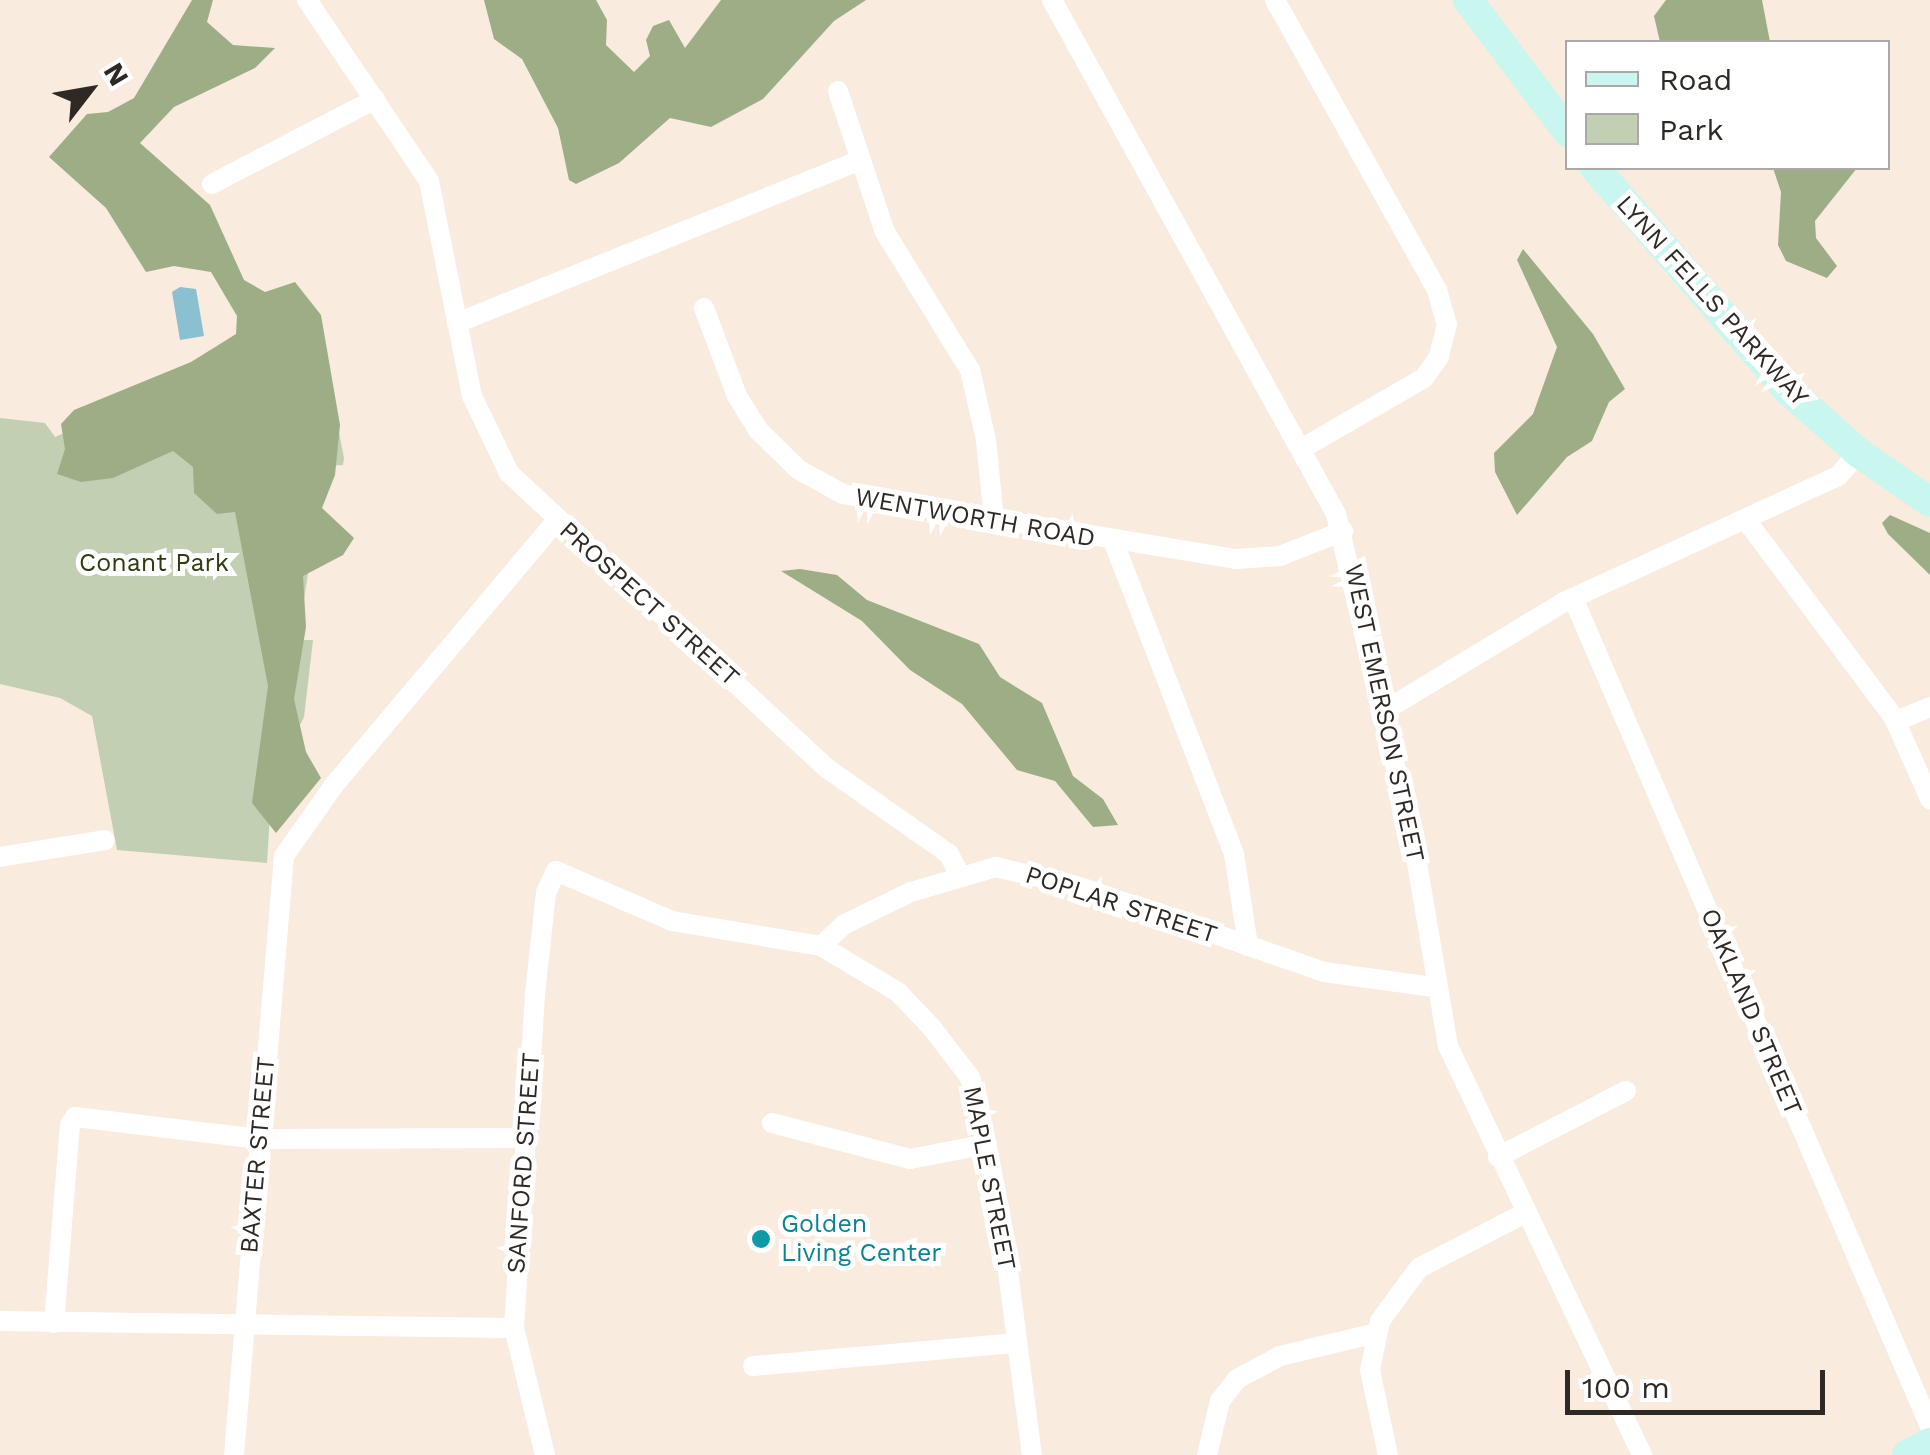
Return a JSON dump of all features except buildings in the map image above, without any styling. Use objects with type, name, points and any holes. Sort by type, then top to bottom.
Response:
[{"type":"main road","points":[[1468,0],[1565,128]]},
{"type":"main road","name":"LYNN FELLS PARKWAY","points":[[1598,170],[1735,334],[1859,453],[1930,502]]},
{"type":"main road","points":[[1907,1455],[1930,1443]]},
{"type":"street","name":"PROSPECT STREET","points":[[307,0],[429,181],[456,323],[485,434],[509,473],[556,522],[705,648],[828,770],[949,854],[960,874]]},
{"type":"street","name":"WEST EMERSON STREET","points":[[1052,0],[1303,448],[1343,531],[1422,886],[1434,987],[1448,1046],[1642,1455]]},
{"type":"street","points":[[1274,0],[1437,290],[1446,324],[1439,358],[1424,378],[1303,448]]},
{"type":"street","points":[[838,91],[858,161],[896,254],[966,361],[986,440],[994,520]]},
{"type":"street","points":[[212,184],[375,99]]},
{"type":"street","points":[[456,323],[858,161]]},
{"type":"street","name":"WENTWORTH ROAD","points":[[704,308],[744,408],[799,470],[864,501],[1114,543],[1250,560],[1295,551],[1343,531]]},
{"type":"street","points":[[1384,711],[1572,598],[1838,476],[1859,453]]},
{"type":"street","points":[[1746,520],[1896,721],[1930,800]]},
{"type":"street","name":"BAXTER STREET","points":[[234,1455],[284,856],[334,785],[556,522]]},
{"type":"street","points":[[1114,543],[1234,854],[1248,946]]},
{"type":"street","name":"OAKLAND STREET","points":[[1572,598],[1930,1426]]},
{"type":"street","points":[[1896,721],[1930,707]]},
{"type":"street","points":[[0,857],[105,840]]},
{"type":"street","name":"POPLAR STREET","points":[[820,946],[866,914],[960,874],[992,868],[1029,872],[1330,973],[1434,987]]},
{"type":"street","name":"MAPLE STREET","points":[[556,871],[672,921],[820,946],[898,992],[925,1020],[972,1080],[987,1144],[1032,1455]]},
{"type":"street","name":"SANFORD STREET","points":[[545,1455],[514,1328],[546,893],[556,871]]},
{"type":"street","points":[[1498,1157],[1626,1091]]},
{"type":"street","points":[[54,1322],[74,1118],[259,1139],[526,1138]]},
{"type":"street","points":[[772,1123],[910,1160],[987,1144]]},
{"type":"street","points":[[1388,1455],[1370,1370],[1372,1334],[1419,1268],[1524,1213]]},
{"type":"street","points":[[0,1321],[514,1328]]},
{"type":"street","points":[[1207,1455],[1220,1402],[1237,1379],[1280,1356],[1372,1334]]},
{"type":"street","points":[[753,1366],[1017,1343]]},
{"type":"green space","points":[[192,0],[213,0],[207,22],[233,45],[275,48],[255,68],[174,107],[140,143],[210,205],[244,280],[265,292],[295,282],[321,315],[340,425],[335,475],[322,508],[354,538],[343,555],[303,576],[306,627],[294,699],[306,752],[321,778],[276,833],[252,803],[268,686],[235,512],[217,514],[194,493],[193,467],[173,451],[113,478],[81,482],[57,474],[65,449],[61,424],[74,410],[191,362],[236,334],[237,316],[211,272],[174,266],[146,272],[106,208],[49,157],[87,114],[108,112],[134,98]]},
{"type":"green space","points":[[484,0],[596,0],[607,20],[606,45],[634,72],[650,56],[646,40],[653,26],[669,20],[685,48],[721,0],[866,0],[834,21],[763,99],[711,127],[670,118],[619,163],[576,184],[569,180],[558,128],[522,59],[494,39]]},
{"type":"green space","points":[[1666,0],[1762,0],[1770,40],[1660,40],[1654,16]]},
{"type":"green space","points":[[1774,170],[1855,170],[1815,221],[1816,238],[1837,266],[1827,278],[1786,261],[1778,245],[1781,192]]},
{"type":"green space","points":[[1523,249],[1593,334],[1625,389],[1609,402],[1592,441],[1567,457],[1517,515],[1495,472],[1494,453],[1533,414],[1557,347],[1517,260]]},
{"type":"green space","name":"Conant Park","points":[[317,320],[344,458],[343,465],[324,466],[298,640],[313,640],[304,717],[272,782],[267,863],[117,850],[92,716],[60,698],[0,684],[0,418],[45,423],[55,437]]},
{"type":"green space","points":[[1890,515],[1930,533],[1930,575],[1888,534],[1882,523]]},
{"type":"green space","points":[[800,569],[837,575],[867,600],[979,644],[1000,677],[1042,703],[1073,776],[1103,799],[1118,825],[1093,827],[1055,781],[1017,770],[962,704],[910,670],[862,621],[781,571]]},
{"type":"water","points":[[180,287],[196,289],[204,336],[180,340],[172,292]]},
{"type":"place","name":"Golden Living Center","points":[[761,1239]]}]
